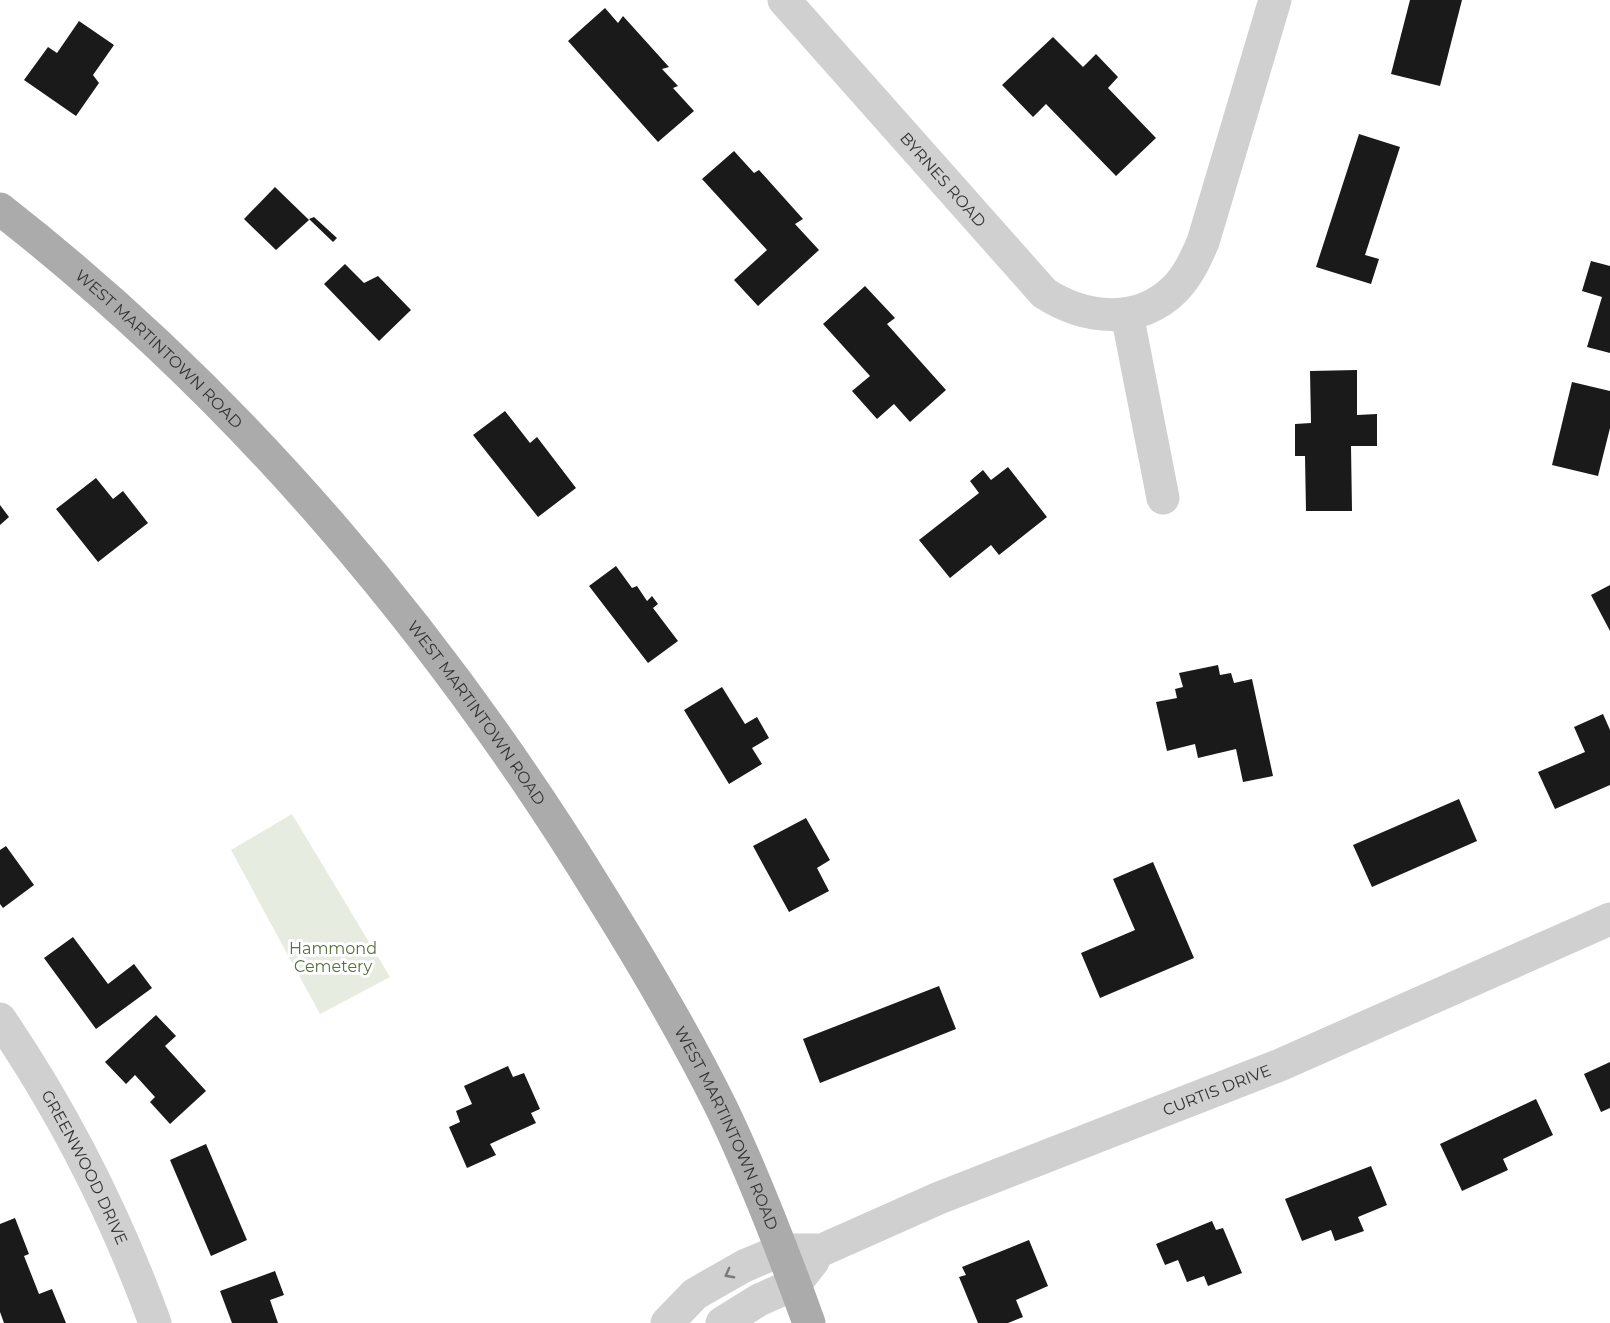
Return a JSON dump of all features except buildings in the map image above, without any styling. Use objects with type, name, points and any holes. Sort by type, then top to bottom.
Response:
[{"type":"main road","name":"WEST MARTINTOWN ROAD","points":[[0,208],[121,309],[219,405],[375,573],[444,663],[572,848],[674,1019],[722,1110],[782,1250],[809,1323]]},
{"type":"street","name":"BYRNES ROAD","points":[[784,0],[1044,293],[1063,306],[1084,313],[1127,314],[1148,307],[1176,288],[1192,266],[1203,242],[1275,0]]},
{"type":"street","points":[[1127,314],[1163,498]]},
{"type":"street","name":"CURTIS DRIVE","points":[[782,1250],[822,1250],[939,1198],[1280,1065],[1610,919]]},
{"type":"street","name":"GREENWOOD DRIVE","points":[[0,1019],[58,1113],[92,1177],[155,1323]]},
{"type":"street","points":[[667,1323],[695,1294],[744,1266],[782,1250]]},
{"type":"street","name":"CURTIS DRIVE","points":[[795,1284],[822,1250]]},
{"type":"street","points":[[722,1323],[759,1300],[795,1284]]},
{"type":"green space","name":"Hammond Cemetery","points":[[292,814],[390,977],[320,1014],[231,850]]}]
